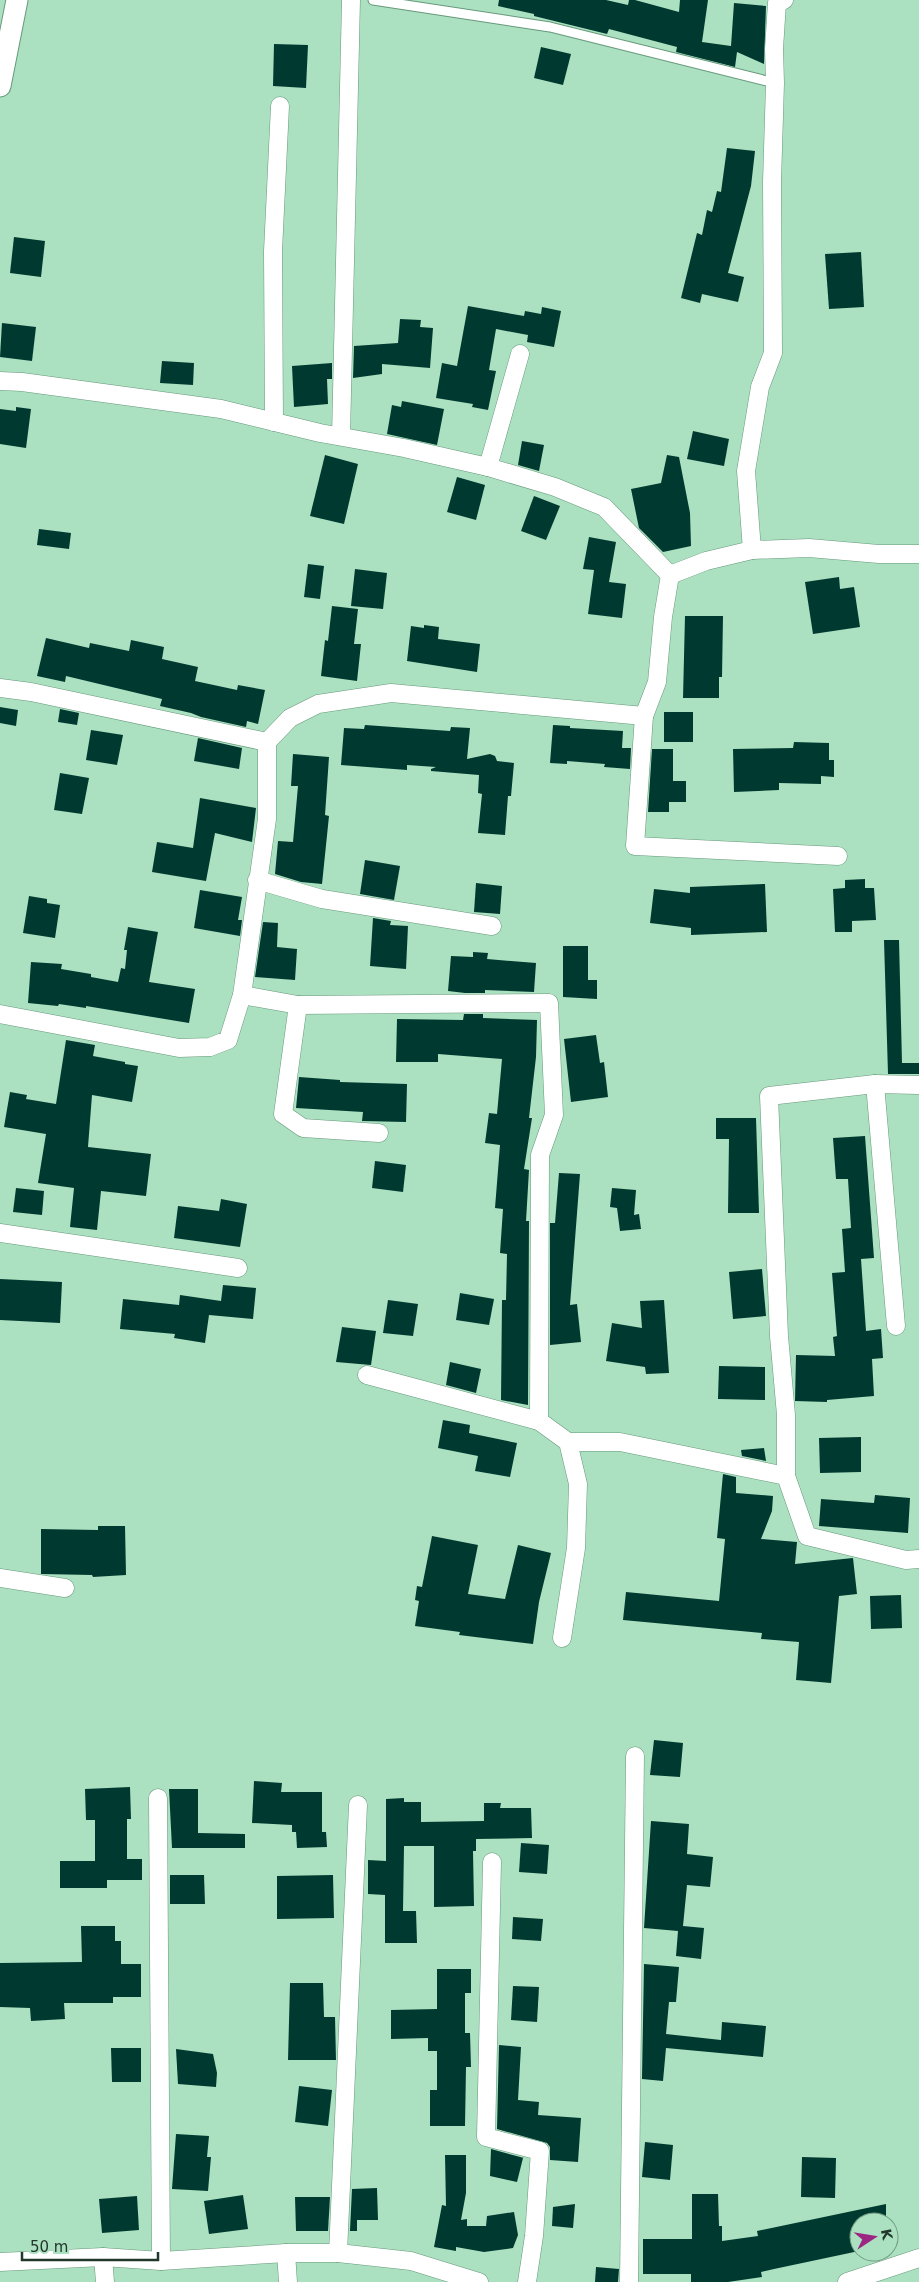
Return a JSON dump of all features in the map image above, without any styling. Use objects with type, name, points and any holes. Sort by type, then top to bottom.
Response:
[{"type":"street","points":[[0,86],[17,0]]},
{"type":"street","points":[[340,436],[351,0]]},
{"type":"street","points":[[752,550],[746,471],[760,387],[773,353],[772,182],[776,83],[774,49],[777,3],[784,0]]},
{"type":"street","points":[[274,422],[273,251],[280,106]]},
{"type":"street","points":[[488,467],[520,354]]},
{"type":"street","points":[[0,381],[22,382],[221,409],[488,467],[555,487],[604,507],[670,575]]},
{"type":"street","points":[[670,575],[706,561],[752,550],[809,548],[879,554],[919,554]]},
{"type":"street","points":[[670,575],[663,617],[657,682],[644,716],[635,846],[838,856]]},
{"type":"street","points":[[0,688],[40,694],[267,742]]},
{"type":"street","points":[[0,1014],[180,1048],[210,1047],[228,1040],[242,995],[267,819],[267,742],[290,718],[318,704],[391,693],[644,716]]},
{"type":"street","points":[[257,880],[322,900],[492,926]]},
{"type":"street","points":[[242,995],[298,1005],[549,1003],[554,1115],[540,1155],[539,1421]]},
{"type":"street","points":[[298,1005],[283,1114],[303,1128],[379,1133]]},
{"type":"street","points":[[875,1084],[896,1326]]},
{"type":"street","points":[[919,1085],[875,1084],[769,1096],[779,1336],[786,1415],[786,1476],[806,1536],[906,1560],[919,1559]]},
{"type":"street","points":[[0,1233],[238,1268]]},
{"type":"street","points":[[367,1375],[539,1421],[568,1442],[620,1442],[786,1476]]},
{"type":"street","points":[[562,1638],[576,1548],[578,1484],[568,1442]]},
{"type":"street","points":[[0,1578],[65,1588]]},
{"type":"street","points":[[629,2282],[636,1756]]},
{"type":"street","points":[[158,1798],[161,2261]]},
{"type":"street","points":[[338,2253],[358,1804]]},
{"type":"street","points":[[492,1862],[486,2137],[540,2151],[534,2236],[528,2282]]},
{"type":"street","points":[[286,2253],[288,2282]]},
{"type":"street","points":[[0,2262],[103,2257],[161,2261],[286,2253],[338,2253],[411,2261],[479,2282]]},
{"type":"street","points":[[103,2257],[105,2282]]},
{"type":"street","points":[[847,2282],[919,2258]]},
{"type":"lane","points":[[373,0],[550,27],[776,83]]},
{"type":"building","points":[[499,0],[606,0],[628,5],[629,0],[635,0],[679,12],[680,0],[708,0],[702,42],[731,46],[734,3],[766,6],[764,64],[737,52],[735,67],[676,52],[677,47],[609,29],[607,34],[498,6]]},
{"type":"building","points":[[274,44],[308,45],[306,88],[273,86]]},
{"type":"building","points":[[541,47],[571,54],[563,85],[534,78]]},
{"type":"building","points":[[727,148],[755,151],[751,186],[728,273],[744,277],[738,302],[702,294],[700,303],[681,298],[697,233],[702,235],[707,210],[712,212],[717,191],[721,192]]},
{"type":"building","points":[[14,237],[45,241],[41,277],[10,273]]},
{"type":"building","points":[[861,252],[864,307],[829,309],[825,254]]},
{"type":"building","points":[[468,306],[524,316],[525,311],[541,314],[542,307],[561,311],[554,347],[527,342],[528,335],[496,329],[489,370],[496,371],[488,410],[472,407],[473,404],[436,398],[442,363],[457,366]]},
{"type":"building","points":[[400,319],[421,320],[420,327],[433,328],[430,368],[382,364],[382,374],[353,378],[354,346],[398,343]]},
{"type":"building","points":[[2,323],[36,327],[32,361],[0,357]]},
{"type":"building","points":[[162,361],[194,363],[193,385],[160,383]]},
{"type":"building","points":[[332,363],[332,379],[327,379],[328,404],[294,407],[292,366]]},
{"type":"building","points":[[402,401],[444,409],[437,445],[387,434],[392,405],[401,407]]},
{"type":"building","points":[[16,407],[31,409],[26,448],[0,444],[0,409],[16,411]]},
{"type":"building","points":[[693,431],[729,439],[724,466],[687,459]]},
{"type":"building","points":[[522,441],[544,445],[539,471],[518,465]]},
{"type":"building","points":[[325,455],[358,464],[344,524],[310,516]]},
{"type":"building","points":[[667,455],[679,457],[690,513],[691,546],[663,552],[639,528],[631,489],[661,483]]},
{"type":"building","points":[[457,477],[485,485],[476,520],[447,512]]},
{"type":"building","points":[[534,496],[560,506],[546,540],[521,531]]},
{"type":"building","points":[[39,529],[71,533],[69,549],[37,545]]},
{"type":"building","points":[[589,537],[616,542],[609,582],[626,584],[622,618],[588,614],[594,570],[583,569]]},
{"type":"building","points":[[308,564],[324,566],[320,599],[304,597]]},
{"type":"building","points":[[355,569],[387,573],[383,609],[351,606]]},
{"type":"building","points":[[839,577],[840,589],[854,587],[860,627],[813,634],[805,582]]},
{"type":"building","points":[[332,606],[358,609],[354,644],[361,644],[357,681],[321,676],[325,640],[328,641]]},
{"type":"building","points":[[685,616],[723,616],[722,677],[719,677],[719,698],[683,698]]},
{"type":"building","points":[[424,625],[439,627],[438,639],[480,644],[477,672],[407,661],[411,626],[424,628]]},
{"type":"building","points":[[46,638],[89,648],[90,643],[129,651],[131,640],[164,647],[162,659],[198,667],[195,681],[237,690],[238,685],[265,690],[258,724],[247,721],[246,727],[201,717],[160,706],[162,699],[66,676],[65,682],[37,676]]},
{"type":"building","points":[[0,707],[18,710],[16,726],[0,723]]},
{"type":"building","points":[[60,709],[79,713],[77,725],[58,722]]},
{"type":"building","points":[[664,712],[693,712],[693,742],[664,742]]},
{"type":"building","points":[[365,725],[450,731],[451,727],[470,728],[467,759],[490,754],[495,756],[497,761],[514,763],[511,796],[508,796],[505,835],[478,833],[482,794],[478,793],[479,775],[431,771],[431,769],[436,767],[407,765],[407,770],[341,765],[344,728],[364,729]]},
{"type":"building","points":[[553,725],[570,726],[570,728],[623,731],[622,748],[631,748],[630,769],[604,767],[605,764],[567,761],[567,764],[550,763]]},
{"type":"building","points":[[91,730],[123,735],[117,765],[86,760]]},
{"type":"building","points":[[198,738],[242,748],[239,769],[194,761]]},
{"type":"building","points":[[794,742],[829,743],[829,760],[834,760],[834,777],[821,776],[821,784],[779,783],[779,790],[734,792],[733,749],[793,748]]},
{"type":"building","points":[[652,749],[673,749],[673,781],[686,781],[686,802],[669,802],[669,812],[648,812]]},
{"type":"building","points":[[293,754],[329,757],[325,815],[329,816],[322,884],[301,882],[275,874],[278,841],[293,842],[298,786],[291,786]]},
{"type":"building","points":[[60,773],[89,778],[82,814],[54,810]]},
{"type":"building","points":[[200,798],[256,808],[252,842],[215,833],[206,881],[152,872],[157,842],[193,848]]},
{"type":"building","points":[[365,860],[400,866],[394,900],[360,894]]},
{"type":"building","points":[[865,879],[865,888],[874,888],[876,920],[852,921],[852,932],[835,932],[833,889],[845,888],[845,880]]},
{"type":"building","points":[[476,883],[502,886],[500,914],[474,912]]},
{"type":"building","points":[[765,884],[767,932],[691,935],[691,928],[650,923],[654,889],[690,893],[690,887]]},
{"type":"building","points":[[200,890],[242,897],[238,920],[242,920],[240,936],[194,928]]},
{"type":"building","points":[[29,896],[47,899],[47,903],[60,905],[55,938],[23,933]]},
{"type":"building","points":[[373,918],[391,921],[390,925],[408,926],[406,969],[370,966]]},
{"type":"building","points":[[263,922],[278,923],[277,947],[297,949],[295,980],[255,977]]},
{"type":"building","points":[[128,927],[158,932],[149,982],[195,989],[189,1023],[86,1006],[86,1008],[59,1004],[58,1006],[28,1003],[31,962],[62,964],[61,969],[91,974],[91,977],[118,982],[121,968],[125,969],[127,950],[124,950]]},
{"type":"building","points":[[884,940],[899,940],[902,1063],[919,1063],[919,1074],[888,1074]]},
{"type":"building","points":[[563,946],[588,946],[588,980],[597,980],[597,999],[563,997]]},
{"type":"building","points":[[473,952],[488,953],[487,959],[536,963],[534,992],[485,990],[485,993],[465,993],[448,991],[451,956],[473,957]]},
{"type":"building","points":[[464,1014],[483,1014],[483,1018],[537,1020],[536,1057],[529,1118],[532,1118],[524,1169],[529,1170],[526,1221],[529,1221],[528,1405],[501,1400],[502,1300],[506,1300],[507,1254],[500,1253],[503,1209],[495,1208],[500,1145],[485,1143],[489,1113],[497,1114],[502,1059],[438,1054],[438,1062],[396,1062],[397,1019],[463,1020]]},
{"type":"building","points":[[596,1035],[600,1063],[604,1062],[608,1097],[571,1102],[564,1039]]},
{"type":"building","points":[[66,1040],[95,1045],[93,1056],[138,1066],[132,1102],[92,1095],[88,1147],[151,1154],[146,1196],[101,1191],[97,1230],[70,1227],[74,1188],[38,1183],[46,1134],[4,1127],[10,1092],[27,1095],[26,1099],[56,1104]]},
{"type":"building","points":[[299,1077],[340,1080],[340,1082],[407,1084],[406,1122],[362,1121],[363,1112],[296,1108]]},
{"type":"building","points":[[716,1118],[756,1118],[759,1213],[728,1213],[729,1139],[716,1139]]},
{"type":"building","points":[[865,1136],[874,1258],[861,1259],[866,1331],[881,1329],[883,1358],[872,1359],[874,1396],[827,1400],[827,1402],[795,1401],[796,1355],[835,1356],[833,1337],[837,1336],[832,1273],[845,1272],[842,1229],[851,1228],[848,1179],[836,1179],[833,1138]]},
{"type":"building","points":[[375,1161],[406,1165],[403,1192],[372,1188]]},
{"type":"building","points":[[559,1173],[580,1174],[570,1305],[577,1304],[581,1342],[550,1345],[550,1223],[555,1223]]},
{"type":"building","points":[[16,1188],[44,1191],[42,1215],[13,1212]]},
{"type":"building","points":[[612,1188],[636,1190],[634,1215],[639,1214],[641,1229],[620,1231],[617,1208],[610,1207]]},
{"type":"building","points":[[221,1199],[247,1204],[240,1247],[174,1238],[178,1206],[219,1211]]},
{"type":"building","points":[[762,1269],[766,1316],[733,1319],[729,1272]]},
{"type":"building","points":[[0,1279],[62,1282],[60,1323],[0,1320]]},
{"type":"building","points":[[223,1285],[256,1288],[253,1319],[209,1315],[205,1343],[174,1338],[175,1334],[120,1329],[123,1299],[179,1305],[180,1295],[221,1301]]},
{"type":"building","points":[[460,1293],[494,1299],[489,1325],[456,1320]]},
{"type":"building","points":[[388,1300],[418,1304],[413,1336],[383,1333]]},
{"type":"building","points":[[664,1300],[669,1373],[646,1374],[645,1367],[606,1361],[612,1323],[642,1328],[640,1301]]},
{"type":"building","points":[[342,1327],[376,1331],[371,1365],[336,1362]]},
{"type":"building","points":[[450,1362],[481,1369],[476,1393],[446,1385]]},
{"type":"building","points":[[719,1366],[765,1367],[765,1400],[718,1399]]},
{"type":"building","points":[[443,1420],[470,1425],[469,1433],[517,1443],[510,1477],[475,1471],[478,1456],[438,1448]]},
{"type":"building","points":[[861,1437],[861,1472],[820,1473],[819,1438]]},
{"type":"building","points":[[764,1448],[766,1461],[742,1456],[741,1450]]},
{"type":"building","points":[[723,1474],[736,1477],[736,1493],[773,1496],[772,1511],[761,1539],[797,1542],[795,1564],[853,1558],[857,1594],[839,1596],[831,1683],[796,1680],[799,1642],[761,1639],[762,1633],[623,1620],[626,1592],[719,1601],[725,1539],[717,1538]]},
{"type":"building","points":[[875,1495],[910,1498],[908,1533],[819,1526],[821,1499],[874,1503]]},
{"type":"building","points":[[98,1526],[125,1526],[126,1575],[93,1577],[92,1575],[41,1574],[41,1529],[98,1530]]},
{"type":"building","points":[[432,1536],[478,1545],[468,1594],[505,1599],[518,1545],[551,1553],[539,1602],[533,1644],[459,1635],[460,1632],[415,1626],[419,1601],[415,1600],[417,1586],[422,1587]]},
{"type":"building","points":[[901,1595],[902,1628],[871,1629],[870,1596]]},
{"type":"building","points":[[654,1740],[683,1743],[680,1777],[650,1775]]},
{"type":"building","points":[[254,1781],[282,1783],[281,1792],[322,1792],[322,1832],[326,1832],[327,1847],[297,1848],[296,1832],[292,1832],[292,1825],[252,1823]]},
{"type":"building","points":[[130,1787],[131,1819],[127,1819],[127,1859],[142,1859],[142,1880],[107,1880],[107,1888],[60,1888],[60,1861],[95,1861],[95,1820],[86,1820],[85,1789]]},
{"type":"building","points":[[169,1789],[198,1789],[198,1833],[245,1834],[245,1848],[172,1848]]},
{"type":"building","points":[[404,1798],[404,1802],[421,1802],[421,1822],[484,1821],[484,1803],[501,1803],[500,1808],[531,1808],[532,1838],[476,1839],[476,1851],[473,1851],[474,1906],[434,1907],[434,1846],[404,1846],[403,1911],[416,1911],[417,1943],[385,1943],[385,1895],[368,1894],[368,1860],[386,1861],[386,1799]]},
{"type":"building","points":[[651,1821],[689,1824],[687,1854],[713,1857],[710,1887],[687,1885],[683,1926],[704,1928],[701,1959],[676,1956],[678,1931],[644,1928]]},
{"type":"building","points":[[521,1843],[549,1845],[547,1874],[519,1872]]},
{"type":"building","points":[[170,1875],[204,1875],[205,1904],[170,1904]]},
{"type":"building","points":[[333,1875],[334,1918],[277,1919],[277,1876]]},
{"type":"building","points":[[513,1917],[543,1919],[541,1941],[512,1939]]},
{"type":"building","points":[[81,1926],[115,1926],[115,1941],[121,1941],[121,1964],[141,1964],[141,1997],[113,1997],[113,2003],[64,2003],[65,2019],[31,2021],[30,2008],[0,2007],[0,1963],[82,1962]]},
{"type":"building","points":[[644,1964],[679,1967],[676,2002],[669,2002],[666,2034],[721,2040],[722,2022],[766,2026],[763,2057],[666,2048],[663,2081],[642,2079]]},
{"type":"building","points":[[437,1969],[471,1969],[471,1993],[465,1993],[465,2033],[470,2033],[471,2067],[466,2067],[465,2126],[430,2126],[430,2090],[437,2090],[437,2051],[428,2051],[428,2038],[391,2039],[391,2010],[437,2009]]},
{"type":"building","points":[[290,1983],[323,1983],[324,2017],[335,2017],[336,2060],[288,2060]]},
{"type":"building","points":[[513,1986],[539,1987],[537,2022],[511,2020]]},
{"type":"building","points":[[499,2045],[521,2047],[518,2100],[539,2102],[538,2115],[581,2118],[578,2162],[550,2160],[550,2147],[547,2143],[497,2129]]},
{"type":"building","points":[[111,2048],[141,2048],[141,2082],[112,2082]]},
{"type":"building","points":[[176,2049],[213,2054],[217,2073],[216,2087],[178,2084]]},
{"type":"building","points":[[299,2086],[332,2090],[328,2126],[295,2122]]},
{"type":"building","points":[[176,2134],[209,2136],[207,2157],[211,2157],[208,2191],[172,2189]]},
{"type":"building","points":[[645,2142],[673,2145],[670,2180],[642,2177]]},
{"type":"building","points":[[491,2149],[524,2158],[517,2182],[490,2176]]},
{"type":"building","points":[[445,2155],[466,2155],[466,2193],[461,2220],[467,2219],[467,2226],[486,2226],[487,2216],[514,2212],[518,2235],[513,2248],[484,2252],[456,2247],[456,2251],[434,2247],[442,2205],[446,2206]]},
{"type":"building","points":[[802,2157],[836,2158],[835,2198],[801,2197]]},
{"type":"building","points":[[377,2188],[378,2220],[357,2220],[357,2231],[350,2231],[352,2189]]},
{"type":"building","points":[[692,2194],[718,2194],[719,2226],[722,2226],[722,2241],[758,2236],[757,2231],[886,2204],[886,2212],[849,2212],[849,2253],[761,2272],[762,2277],[728,2282],[691,2282],[691,2274],[643,2274],[643,2239],[692,2239]]},
{"type":"building","points":[[243,2195],[248,2229],[209,2234],[204,2201]]},
{"type":"building","points":[[137,2196],[139,2230],[102,2233],[99,2199]]},
{"type":"building","points":[[295,2197],[330,2197],[328,2231],[296,2231]]},
{"type":"building","points":[[575,2204],[573,2228],[552,2226],[553,2207]]},
{"type":"building","points":[[596,2267],[619,2269],[618,2282],[595,2282]]}]
